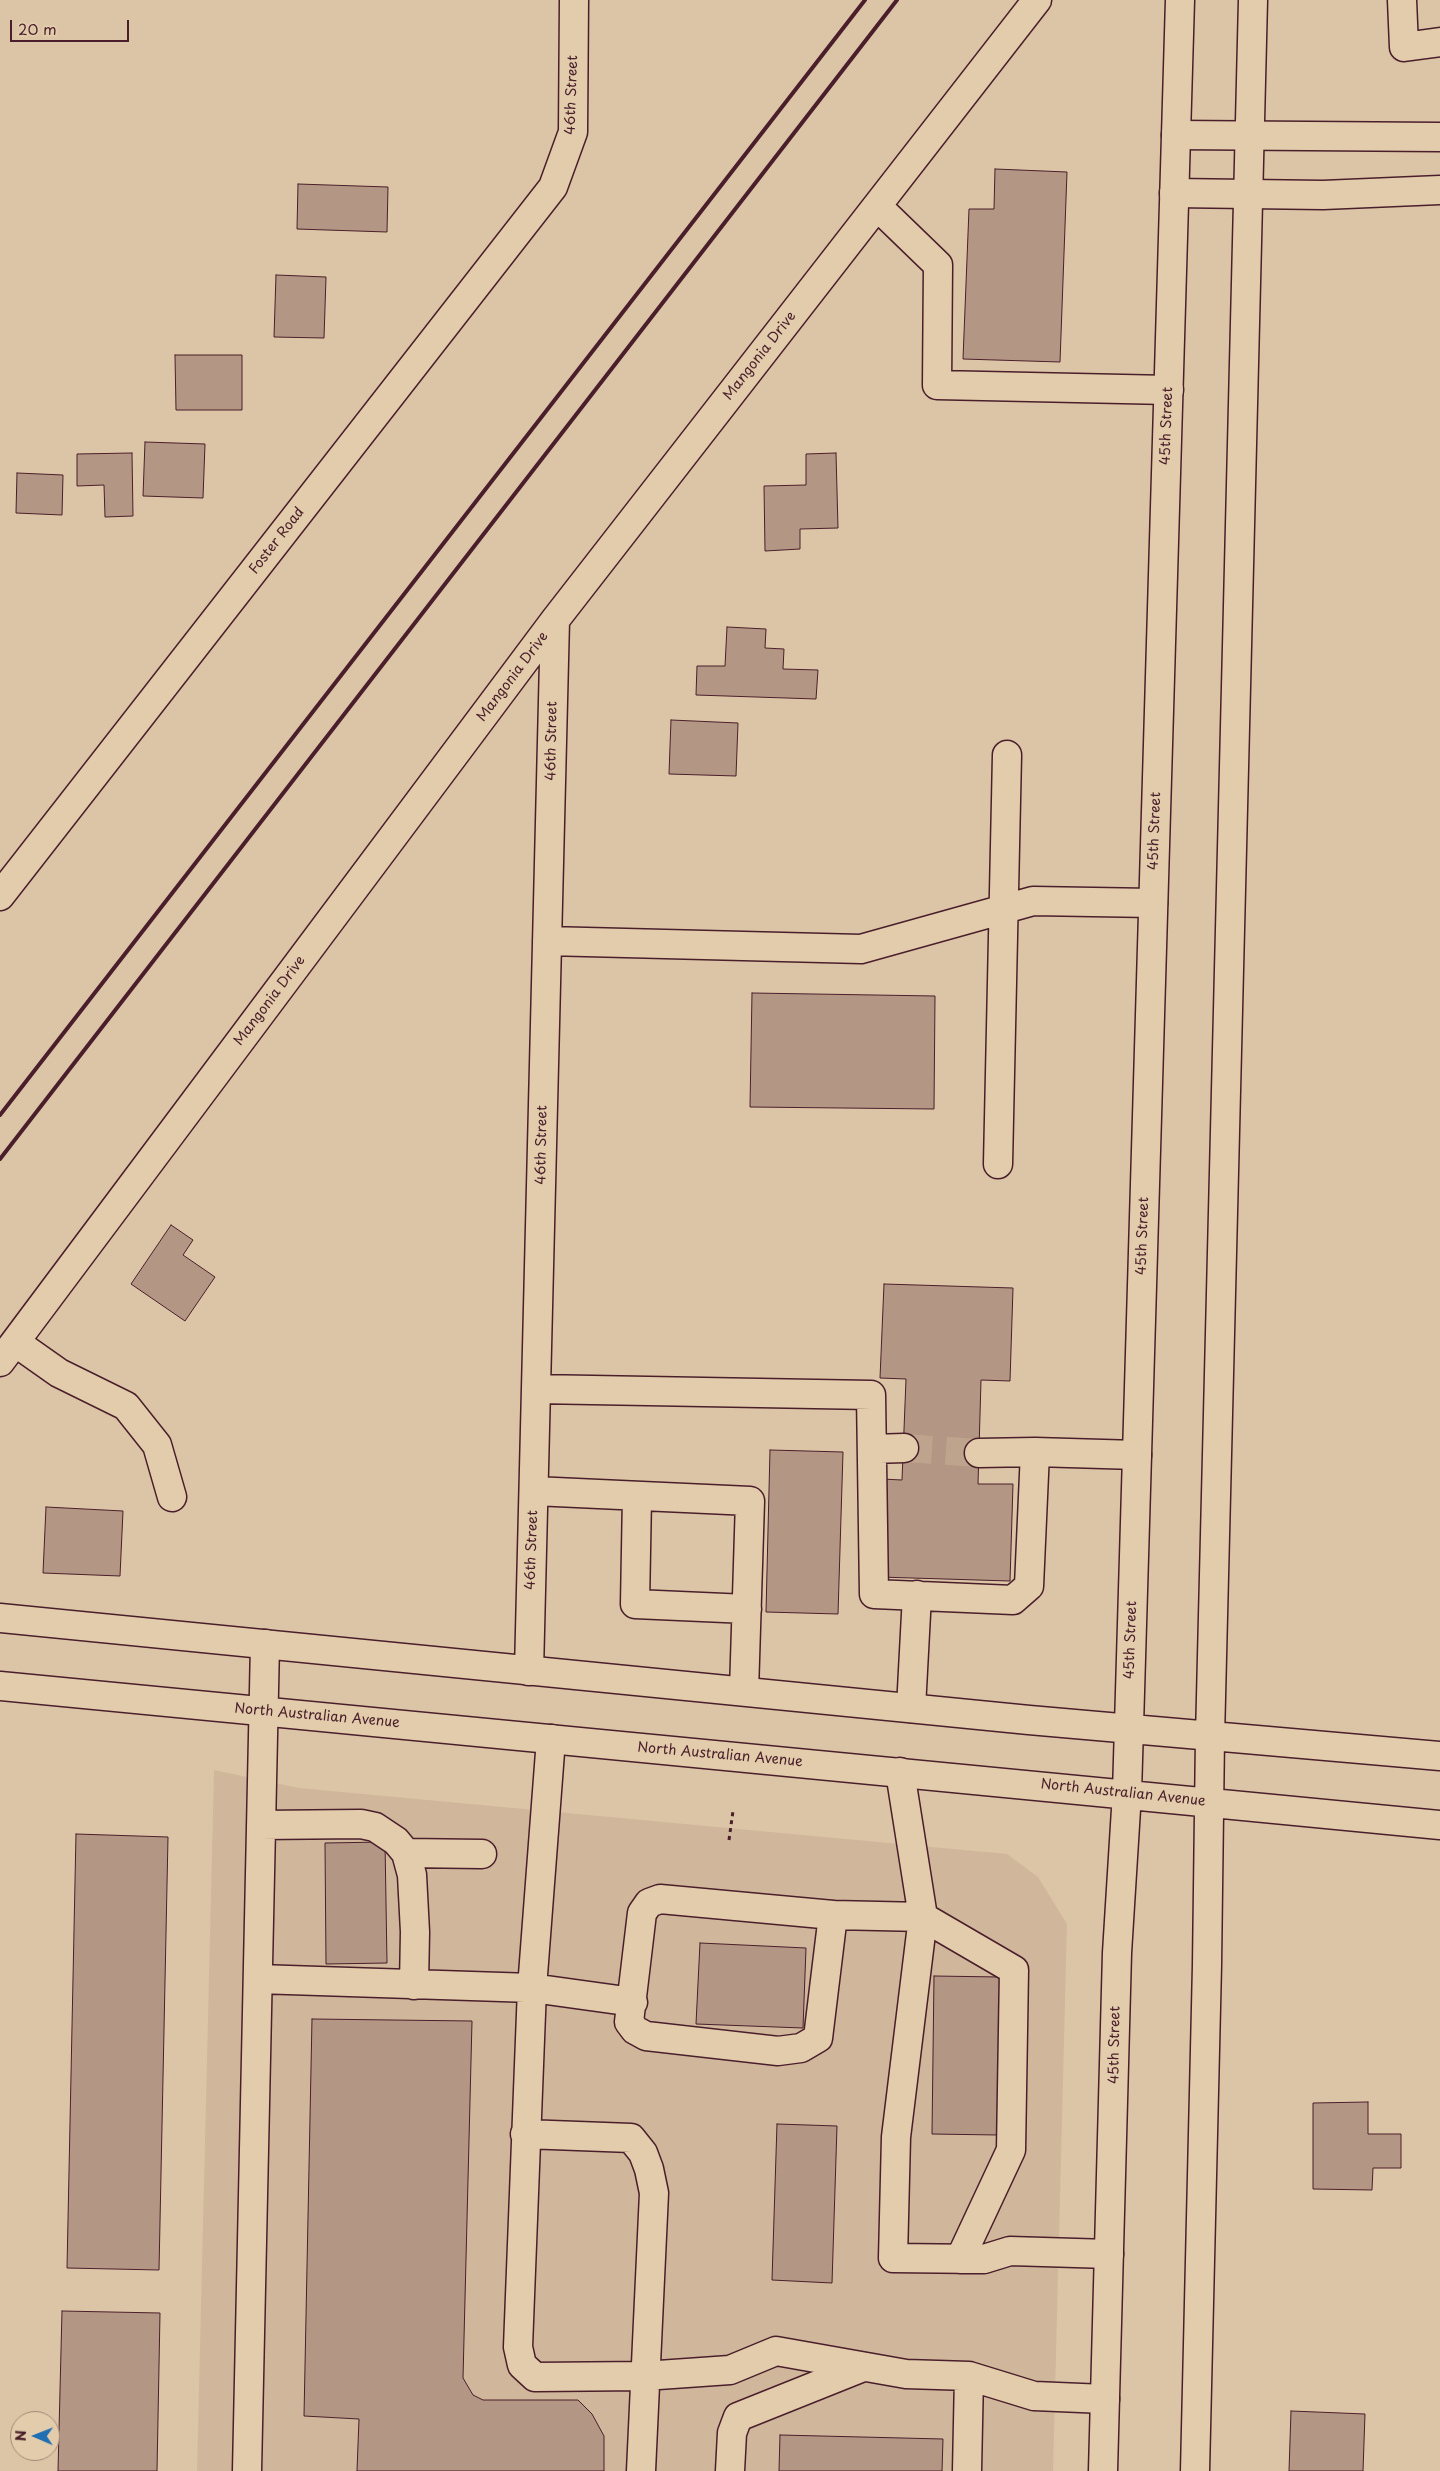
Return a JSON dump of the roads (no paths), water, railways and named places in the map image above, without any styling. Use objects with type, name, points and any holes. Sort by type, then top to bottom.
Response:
[{"type":"main road","name":"46th Street","points":[[553,187],[573,132],[574,0]]},
{"type":"main road","name":"Mangonia Drive","points":[[8,1352],[555,620],[1037,0]]},
{"type":"main road","name":"45th Street","points":[[1103,2471],[1117,1953],[1129,1729],[1180,0]]},
{"type":"main road","points":[[1195,2471],[1207,1966],[1210,1737],[1253,0]]},
{"type":"main road","points":[[1402,0],[1404,47],[1440,42]]},
{"type":"main road","points":[[1176,135],[1440,138]]},
{"type":"main road","name":"Foster Road","points":[[0,896],[553,187]]},
{"type":"main road","points":[[1174,193],[1323,195],[1440,190]]},
{"type":"main road","points":[[877,206],[938,265],[937,385],[1168,390]]},
{"type":"main road","name":"46th Street","points":[[529,1670],[555,620]]},
{"type":"main road","points":[[998,1164],[1008,755]]},
{"type":"main road","points":[[547,941],[861,949],[1033,901],[1153,903]]},
{"type":"main road","points":[[8,1352],[59,1373],[126,1406],[157,1445],[172,1496]]},
{"type":"main road","points":[[536,1389],[871,1395],[874,1594],[1013,1600],[1029,1586],[1035,1452]]},
{"type":"main road","points":[[872,1449],[904,1448]]},
{"type":"main road","points":[[979,1453],[1137,1454]]},
{"type":"main road","points":[[534,1491],[750,1501],[744,1691]]},
{"type":"main road","points":[[637,1496],[635,1604],[747,1609]]},
{"type":"main road","points":[[911,1708],[917,1596]]},
{"type":"main road","points":[[0,1618],[1210,1737],[1440,1756]]},
{"type":"main road","points":[[248,2471],[265,1644]]},
{"type":"main road","name":"North Australian Avenue","points":[[0,1686],[1127,1793],[1440,1826]]},
{"type":"main road","points":[[551,1739],[532,1988],[525,2134],[518,2346],[522,2365],[535,2377],[644,2376],[730,2370],[776,2351],[906,2374],[969,2376],[1034,2396],[1105,2399]]},
{"type":"main road","points":[[900,1772],[923,1917],[896,2137],[893,2258],[984,2259],[1010,2251],[1109,2254]]},
{"type":"main road","points":[[261,1825],[362,1824],[375,1827],[396,1841],[406,1853],[412,1875],[415,1932],[414,1984]]},
{"type":"main road","points":[[406,1853],[482,1854]]},
{"type":"main road","points":[[833,1915],[818,2038],[801,2048],[778,2051],[646,2036],[634,2030],[629,2022],[633,2002],[642,1913],[648,1903],[660,1899],[833,1915],[923,1917],[1014,1970],[1011,2150],[960,2259]]},
{"type":"main road","points":[[258,1979],[532,1988],[633,2002]]},
{"type":"main road","points":[[525,2134],[631,2138],[643,2153],[649,2169],[654,2193],[641,2471]]},
{"type":"main road","points":[[730,2471],[732,2433],[738,2418],[863,2367]]},
{"type":"main road","points":[[967,2471],[969,2376]]},
{"type":"tunnel","points":[[904,1448],[979,1453]]},
{"type":"railway","points":[[0,1115],[865,0]]},
{"type":"railway","points":[[0,1159],[897,0]]}]
